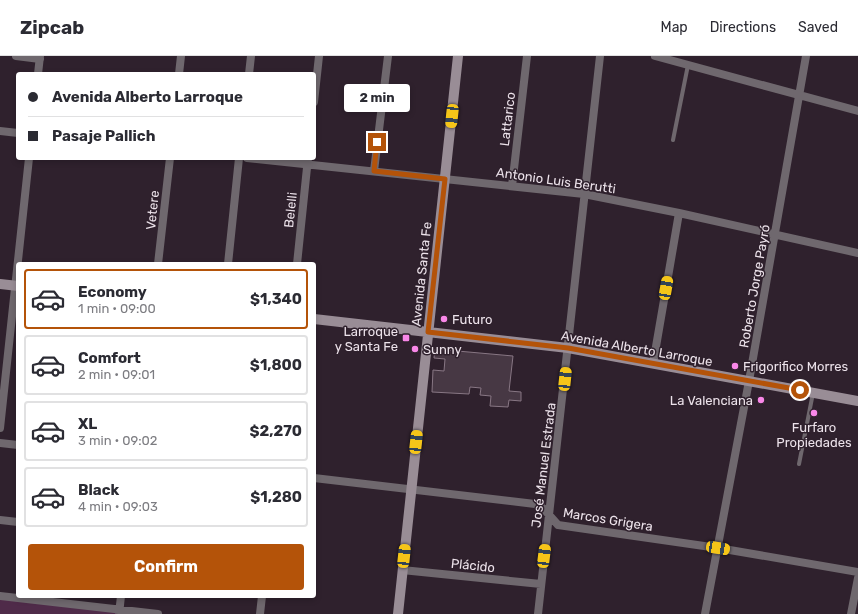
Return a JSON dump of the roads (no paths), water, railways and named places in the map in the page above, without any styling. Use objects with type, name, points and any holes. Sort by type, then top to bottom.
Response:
[{"type":"main road","name":"Avenida Santa Fe","points":[[398,614],[458,56]]},
{"type":"main road","points":[[0,284],[16,286]]},
{"type":"main road","name":"Avenida Alberto Larroque","points":[[316,319],[568,348],[858,401]]},
{"type":"street","points":[[16,56],[40,57],[38,72]]},
{"type":"street","points":[[179,72],[181,56]]},
{"type":"street","points":[[248,72],[250,56]]},
{"type":"street","points":[[316,84],[319,56]]},
{"type":"street","points":[[374,171],[388,56]]},
{"type":"street","name":"Lattarico","points":[[512,186],[527,56]]},
{"type":"street","name":"José Manuel Estrada","points":[[538,614],[600,56]]},
{"type":"street","points":[[655,56],[683,61],[858,111]]},
{"type":"street","name":"Roberto Jorge Payró","points":[[705,614],[749,381],[806,56]]},
{"type":"street","points":[[0,131],[16,133]]},
{"type":"street","points":[[19,262],[29,160]]},
{"type":"street","name":"Vetere","points":[[158,262],[170,160]]},
{"type":"street","points":[[228,262],[239,160]]},
{"type":"street","name":"Antonio Luis Berutti","points":[[287,160],[307,161],[374,171],[584,194],[679,213],[775,236],[858,253]]},
{"type":"street","name":"Belelli","points":[[297,262],[307,161]]},
{"type":"street","points":[[653,364],[679,213]]},
{"type":"street","points":[[0,428],[16,294]]},
{"type":"street","points":[[0,443],[16,445]]},
{"type":"street","name":"Marcos Grigera","points":[[316,478],[535,504],[543,508],[555,522],[563,526],[718,548],[858,572]]},
{"type":"street","points":[[0,520],[16,522]]},
{"type":"street","name":"Plácido","points":[[402,570],[541,584]]},
{"type":"street","points":[[851,614],[858,578]]},
{"type":"street","points":[[0,596],[120,612],[158,614]]},
{"type":"street","points":[[120,612],[121,598]]},
{"type":"street","points":[[260,614],[262,598]]},
{"type":"lane","points":[[673,140],[683,61]]},
{"type":"lane","points":[[799,464],[813,393]]},
{"type":"place","name":"Futuro","points":[[444,319]]},
{"type":"place","name":"Larroque y Santa Fe","points":[[406,338]]},
{"type":"place","name":"Sunny","points":[[415,349]]},
{"type":"place","name":"Frigorifico Morres","points":[[735,366]]},
{"type":"place","name":"La Valenciana","points":[[761,400]]},
{"type":"place","name":"Furfaro Propiedades","points":[[814,413]]}]
